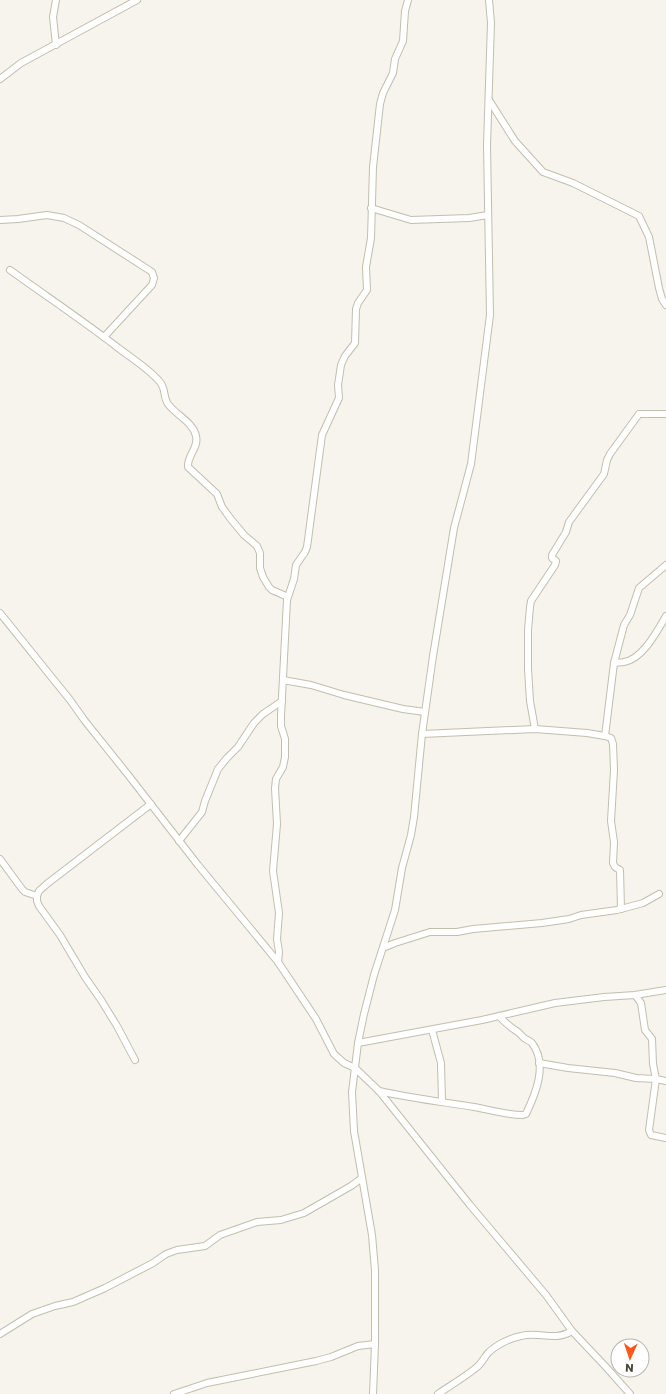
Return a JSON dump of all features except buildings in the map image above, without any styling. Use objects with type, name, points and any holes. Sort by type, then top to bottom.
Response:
[{"type":"street","points":[[56,0],[53,16],[56,45]]},
{"type":"street","points":[[0,79],[21,63],[137,0]]},
{"type":"street","points":[[278,962],[279,952],[277,934],[279,913],[273,864],[277,824],[275,788],[276,779],[283,767],[285,757],[285,739],[281,726],[281,716],[288,597],[294,579],[296,565],[307,547],[322,435],[339,398],[338,385],[341,365],[345,356],[355,343],[356,309],[358,303],[367,290],[366,267],[371,238],[372,167],[382,98],[394,73],[395,60],[403,41],[405,11],[408,0]]},
{"type":"street","points":[[373,1394],[376,1288],[374,1254],[352,1119],[352,1092],[358,1043],[368,997],[395,910],[402,868],[411,835],[425,712],[453,532],[471,464],[490,315],[487,145],[491,23],[489,0]]},
{"type":"street","points":[[488,98],[516,141],[543,172],[573,183],[639,216],[649,237],[659,288],[662,299],[666,305]]},
{"type":"street","points":[[371,208],[411,220],[469,218],[488,215]]},
{"type":"street","points":[[0,220],[18,220],[47,215],[64,218],[79,225],[152,272],[154,278],[152,285],[104,337]]},
{"type":"street","points":[[10,270],[104,337],[153,375],[164,388],[167,403],[192,427],[196,434],[196,446],[188,460],[188,467],[217,494],[222,507],[230,518],[257,546],[260,553],[260,568],[269,587],[272,590],[288,597]]},
{"type":"street","points":[[535,729],[530,701],[528,669],[528,630],[531,601],[556,561],[552,558],[552,555],[566,532],[569,522],[604,474],[607,460],[617,444],[639,414],[666,414]]},
{"type":"street","points":[[605,736],[614,662],[624,625],[630,616],[639,588],[666,565]]},
{"type":"street","points":[[0,613],[70,700],[179,841],[278,962],[316,1019],[334,1054],[344,1063],[355,1068],[379,1091],[470,1205],[546,1295],[572,1331],[630,1394]]},
{"type":"street","points":[[614,662],[624,662],[630,660],[642,651],[666,616]]},
{"type":"street","points":[[283,680],[311,684],[344,695],[402,709],[425,712]]},
{"type":"street","points":[[179,841],[202,812],[218,769],[238,747],[254,723],[263,714],[282,701]]},
{"type":"street","points":[[422,734],[535,729],[587,733],[611,738],[613,744],[614,770],[611,821],[614,842],[613,866],[620,870],[621,909]]},
{"type":"street","points":[[135,1060],[101,1000],[85,977],[60,935],[36,901],[39,891],[48,883],[151,804]]},
{"type":"street","points":[[0,858],[22,889],[25,892],[37,896]]},
{"type":"street","points":[[382,948],[430,932],[457,932],[473,929],[542,923],[621,909],[643,903],[659,894]]},
{"type":"street","points":[[358,1043],[432,1030],[555,1003],[635,995],[666,990]]},
{"type":"street","points":[[635,995],[641,1003],[645,1030],[652,1038],[653,1064],[656,1079],[649,1130],[651,1135],[666,1138]]},
{"type":"street","points":[[379,1091],[400,1096],[482,1108],[507,1114],[526,1114],[535,1093],[539,1077],[539,1063],[536,1050],[532,1043],[506,1024],[499,1016]]},
{"type":"street","points":[[432,1030],[441,1063],[442,1102]]},
{"type":"street","points":[[539,1063],[615,1073],[636,1078],[666,1081]]},
{"type":"street","points":[[0,1334],[32,1314],[55,1306],[73,1302],[111,1285],[153,1263],[166,1254],[177,1250],[205,1246],[220,1235],[257,1222],[281,1220],[304,1213],[362,1178]]},
{"type":"street","points":[[438,1394],[478,1366],[496,1346],[521,1336],[532,1335],[551,1337],[567,1334],[572,1331]]},
{"type":"street","points":[[174,1394],[207,1383],[316,1361],[331,1357],[358,1346],[375,1344]]}]
